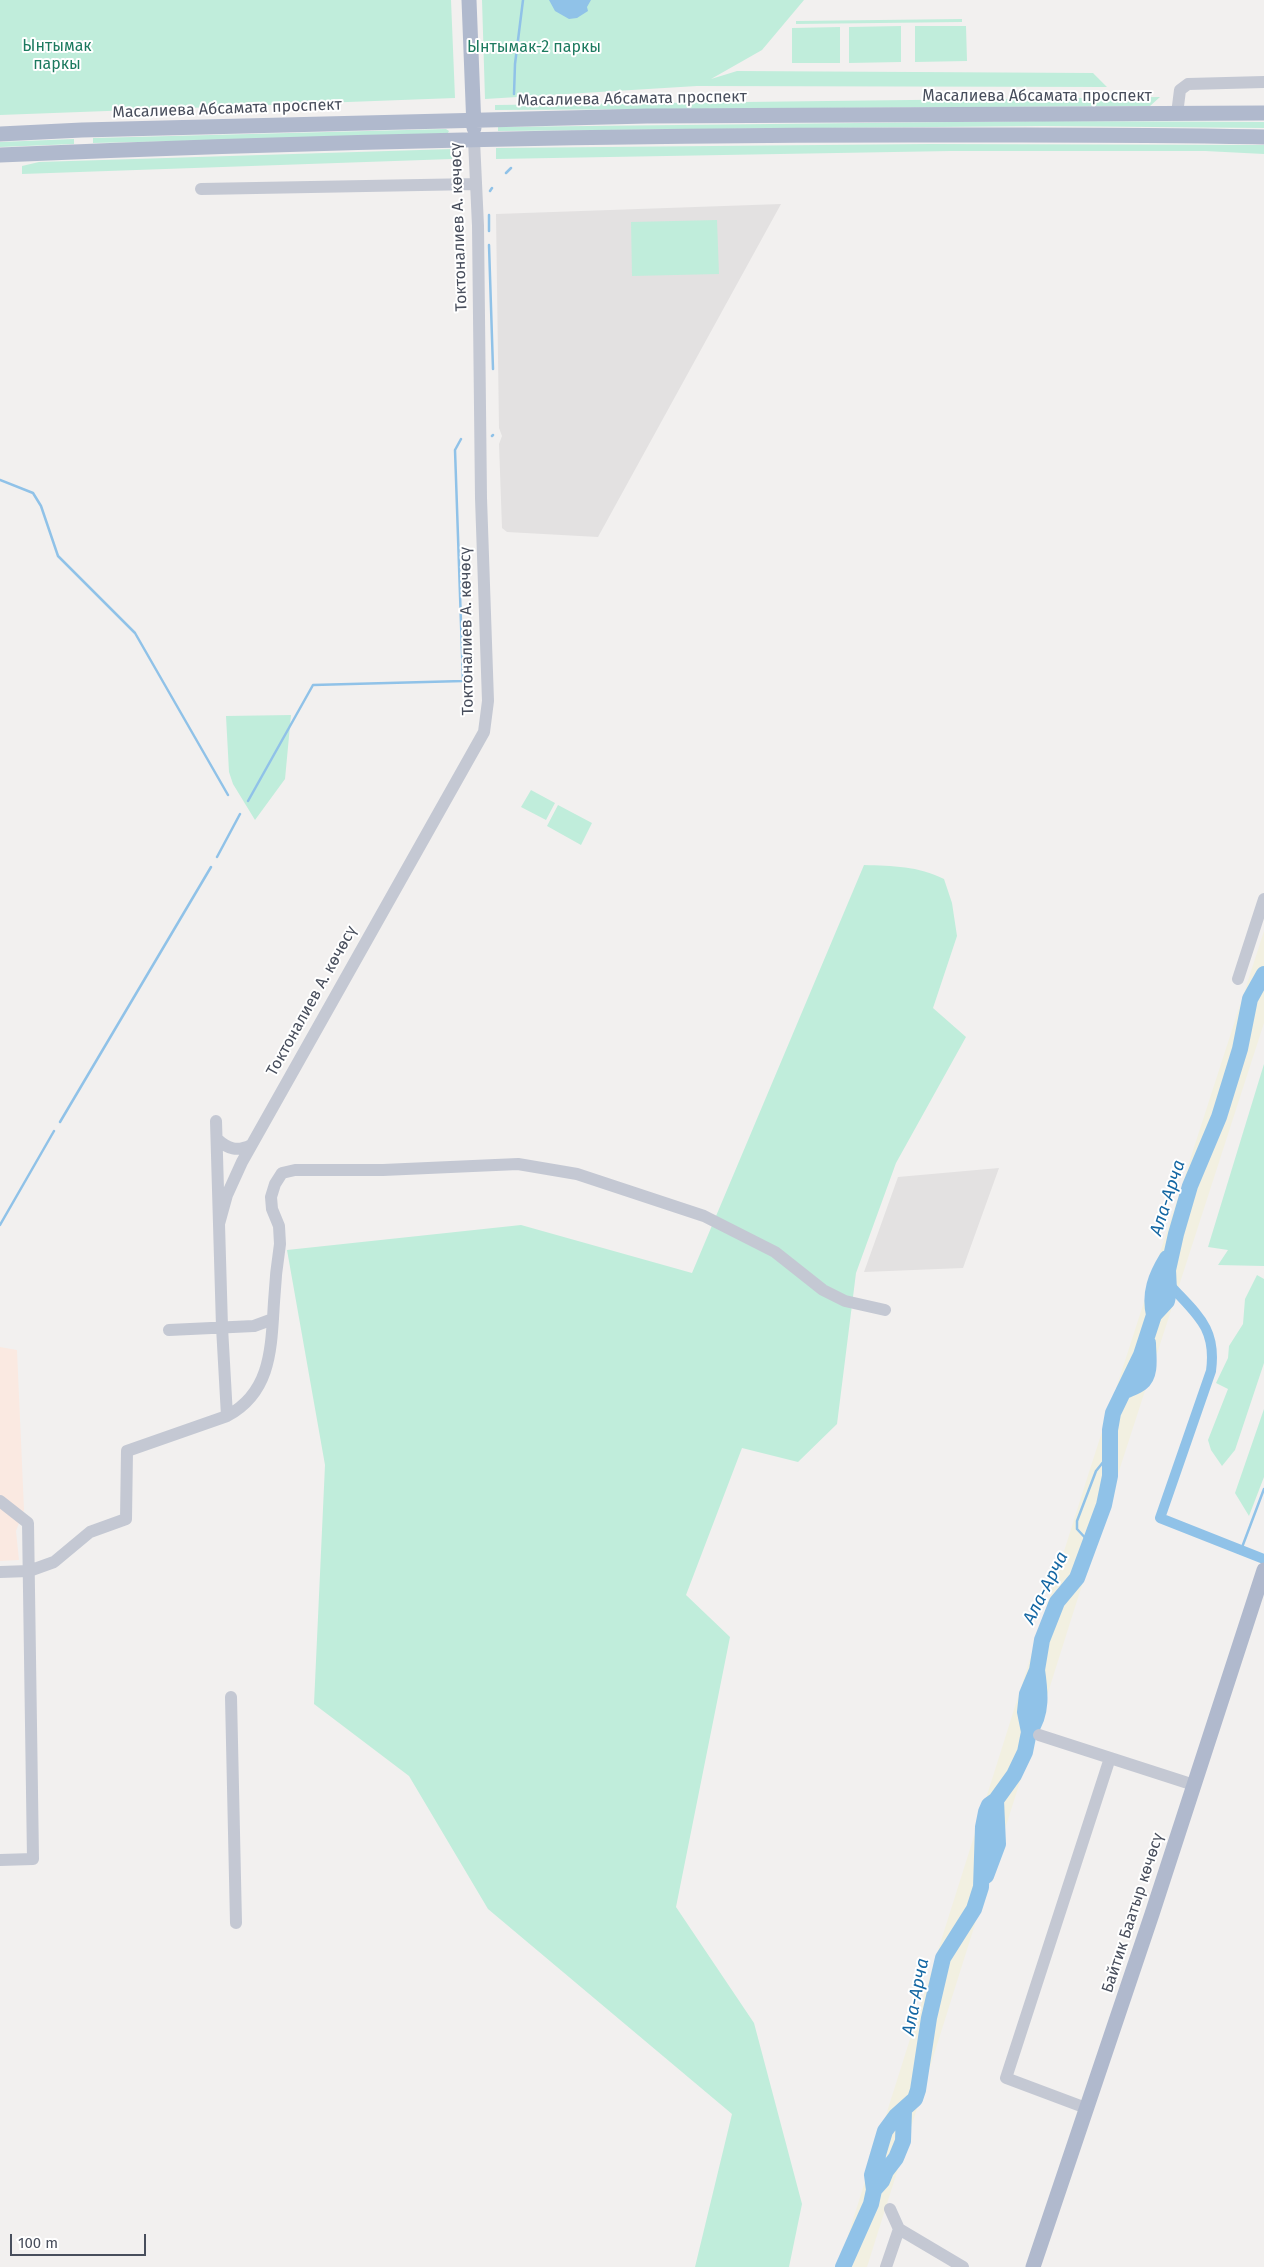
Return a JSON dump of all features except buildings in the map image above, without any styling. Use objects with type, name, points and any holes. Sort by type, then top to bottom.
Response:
[{"type":"main road","name":"Токтоналиев А. көчөсү","points":[[469,0],[474,140]]},
{"type":"main road","name":"Масалиева Абсамата проспект","points":[[0,134],[82,130],[777,114],[1264,113]]},
{"type":"main road","points":[[82,130],[83,151]]},
{"type":"main road","points":[[0,155],[474,140],[796,135],[1164,135],[1264,137]]},
{"type":"main road","name":"Байтик Баатыр көчөсү","points":[[1034,2267],[1264,1570]]},
{"type":"street","points":[[1177,114],[1180,90],[1188,84],[1264,82]]},
{"type":"street","name":"Токтоналиев А. көчөсү","points":[[219,1224],[234,1178],[251,1145],[484,732],[488,701],[481,498],[480,366],[474,140]]},
{"type":"street","points":[[201,189],[476,184]]},
{"type":"street","points":[[1238,979],[1264,900]]},
{"type":"street","points":[[216,1121],[222,1327],[227,1416]]},
{"type":"street","points":[[217,1139],[231,1149],[244,1149],[251,1145]]},
{"type":"street","points":[[0,1572],[29,1571],[54,1562],[90,1532],[126,1519],[127,1451],[227,1416],[242,1408],[257,1390],[269,1360],[280,1244],[277,1218],[272,1209],[271,1197],[275,1184],[282,1173],[295,1170],[383,1170],[518,1164],[577,1174],[704,1216],[775,1252],[823,1290],[845,1301],[885,1310]]},
{"type":"street","points":[[169,1330],[254,1326],[273,1318]]},
{"type":"street","points":[[0,1501],[28,1523],[33,1859],[0,1860]]},
{"type":"street","points":[[231,1697],[236,1923]]},
{"type":"street","points":[[1039,1735],[1194,1785]]},
{"type":"street","points":[[1086,2108],[1006,2078],[1110,1758]]},
{"type":"street","points":[[890,2209],[898,2229],[963,2267]]},
{"type":"street","points":[[886,2267],[898,2229]]},
{"type":"shaded area","points":[[781,204],[598,537],[507,532],[502,528],[499,444],[502,436],[499,428],[496,214]]},
{"type":"shaded area","points":[[999,1168],[963,1268],[864,1272],[898,1177]]},
{"type":"shaded area","points":[[0,1347],[17,1350],[24,1510],[16,1531],[19,1560],[0,1561]]},
{"type":"green space","name":"Ынтымак паркы","points":[[0,0],[451,0],[455,98],[0,115]]},
{"type":"green space","name":"Ынтымак-2 паркы","points":[[482,0],[804,0],[762,50],[711,79],[737,71],[1093,73],[1107,87],[697,86],[485,99]]},
{"type":"green space","points":[[962,19],[962,22],[796,24],[796,21]]},
{"type":"green space","points":[[901,26],[901,62],[849,63],[849,27]]},
{"type":"green space","points":[[915,26],[966,26],[967,61],[915,62]]},
{"type":"green space","points":[[840,27],[840,63],[792,63],[792,28]]},
{"type":"green space","points":[[1160,97],[1150,106],[495,110],[495,105]]},
{"type":"green space","points":[[1043,121],[1264,122],[1264,128],[1044,126],[498,131],[498,127]]},
{"type":"green space","points":[[446,129],[449,131],[447,135],[93,143],[93,138]]},
{"type":"green space","points":[[74,139],[74,144],[0,147],[0,142]]},
{"type":"green space","points":[[929,144],[1264,145],[1264,154],[1205,151],[951,151],[496,159],[496,148]]},
{"type":"green space","points":[[452,149],[452,159],[22,174],[22,166],[39,162]]},
{"type":"green space","points":[[717,220],[719,274],[632,276],[631,222]]},
{"type":"green space","points":[[291,715],[285,779],[255,820],[233,784],[229,772],[226,716]]},
{"type":"green space","points":[[531,790],[555,803],[546,820],[521,807]]},
{"type":"green space","points":[[558,805],[592,823],[581,845],[547,826]]},
{"type":"green space","points":[[864,865],[915,869],[944,879],[952,903],[957,936],[933,1008],[966,1037],[896,1163],[856,1273],[837,1424],[798,1462],[742,1448],[686,1595],[730,1637],[676,1907],[754,2023],[802,2204],[789,2267],[695,2267],[732,2114],[488,1909],[409,1776],[314,1704],[325,1465],[287,1250],[521,1225],[692,1273]]},
{"type":"green space","points":[[1264,1064],[1264,1266],[1218,1265],[1228,1250],[1208,1247]]},
{"type":"green space","points":[[1257,1275],[1264,1279],[1264,1363],[1235,1450],[1222,1466],[1211,1450],[1208,1440],[1228,1389],[1216,1383],[1228,1358],[1229,1346],[1243,1324],[1245,1299]]},
{"type":"green space","points":[[1264,1409],[1264,1477],[1249,1516],[1235,1493]]},
{"type":"sand","points":[[1264,931],[1264,1023],[1075,1607],[867,2267],[838,2267],[1090,1469]]},
{"type":"water","points":[[549,0],[591,0],[587,7],[588,11],[577,18],[569,19],[555,11]]},
{"type":"waterway","points":[[514,94],[515,64],[523,0]]},
{"type":"waterway","points":[[506,173],[511,168]]},
{"type":"waterway","points":[[489,215],[489,231]]},
{"type":"waterway","points":[[489,245],[493,369]]},
{"type":"waterway","points":[[248,801],[313,685],[463,681],[455,450],[461,439]]},
{"type":"waterway","points":[[0,480],[33,493],[41,506],[58,556],[135,633],[228,795]]},
{"type":"waterway","points":[[217,857],[240,814]]},
{"type":"waterway","points":[[60,1122],[211,867]]},
{"type":"waterway","name":"Ала-Арча","points":[[843,2267],[871,2204],[874,2190],[872,2175],[885,2131],[896,2116],[915,2099],[918,2090],[929,2018],[943,1958],[974,1909],[981,1887],[983,1827],[986,1812],[989,1805],[996,1800],[1014,1775],[1025,1752],[1029,1732],[1025,1712],[1027,1694],[1037,1670],[1042,1640],[1057,1602],[1077,1578],[1104,1505],[1110,1476],[1110,1430],[1113,1413],[1141,1355],[1154,1315],[1167,1301],[1169,1291],[1168,1270],[1190,1186],[1219,1117],[1240,1049],[1250,999],[1264,974]]},
{"type":"waterway","points":[[0,1225],[54,1131]]},
{"type":"waterway","points":[[1154,1315],[1152,1299],[1154,1285],[1167,1258]]},
{"type":"waterway","points":[[1169,1284],[1202,1322],[1211,1343],[1212,1356],[1211,1371],[1160,1518],[1264,1559]]},
{"type":"waterway","points":[[1123,1392],[1137,1386],[1147,1375],[1149,1364],[1148,1343]]},
{"type":"waterway","points":[[1090,1543],[1077,1529],[1077,1521],[1096,1471],[1108,1456]]},
{"type":"waterway","points":[[1241,1550],[1264,1489]]},
{"type":"waterway","points":[[1029,1732],[1037,1718],[1039,1702],[1037,1670]]},
{"type":"waterway","points":[[986,1876],[998,1844],[996,1800]]},
{"type":"waterway","points":[[874,2190],[896,2158],[903,2141],[904,2110]]},
{"type":"waterway","points":[[882,2138],[886,2171]]}]
